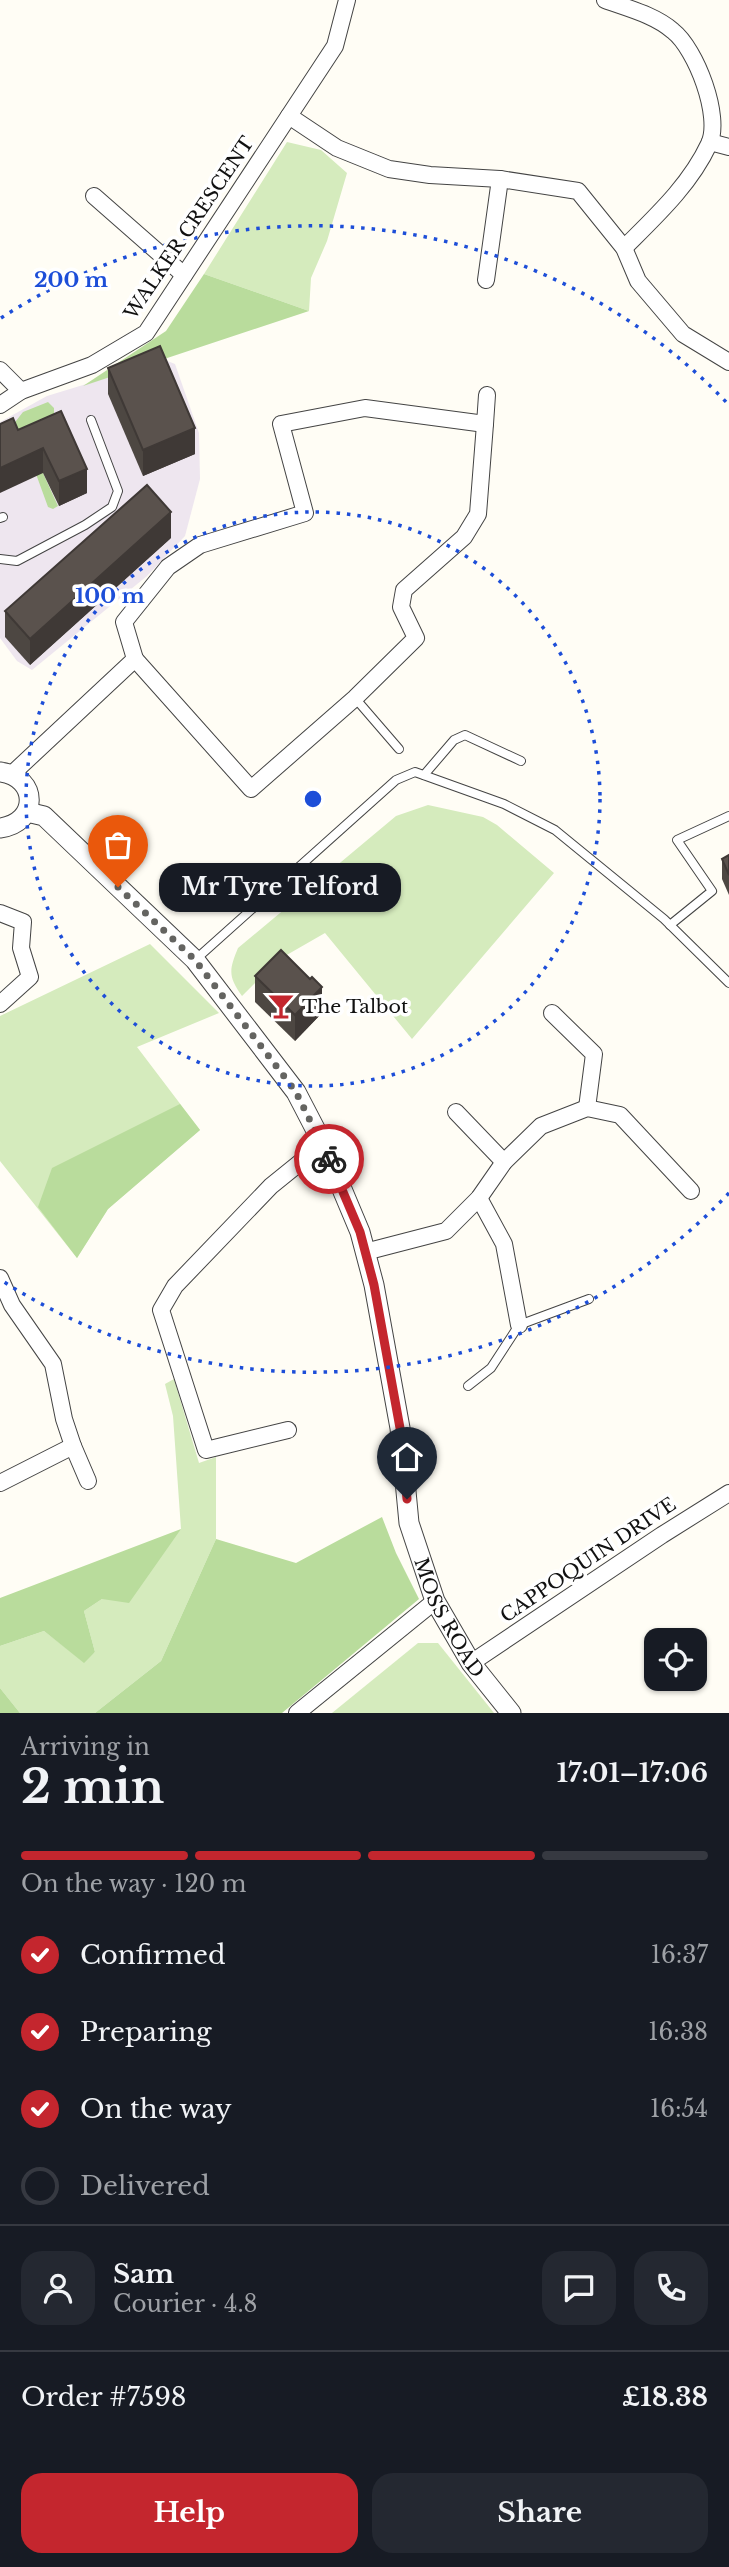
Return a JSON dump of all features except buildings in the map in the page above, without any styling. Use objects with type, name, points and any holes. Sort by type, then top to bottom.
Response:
[{"type":"street","name":"WALKER CRESCENT","points":[[0,405],[21,391],[92,365],[146,333],[335,46],[347,0]]},
{"type":"street","points":[[605,0],[637,11],[674,31],[702,76],[713,111],[710,142],[673,198],[624,248]]},
{"type":"street","points":[[289,116],[337,148],[389,169],[430,175],[500,179],[578,191],[624,248],[638,281],[683,334],[729,362]]},
{"type":"street","points":[[710,142],[729,147]]},
{"type":"street","points":[[486,280],[500,179]]},
{"type":"street","points":[[94,196],[184,275]]},
{"type":"street","points":[[0,370],[21,391]]},
{"type":"street","points":[[485,424],[365,408],[281,425],[305,513],[200,545],[168,567],[124,622],[135,659],[251,789],[355,698],[416,638],[401,607],[404,590],[464,537],[478,514],[485,424],[487,395]]},
{"type":"street","points":[[0,828],[10,827],[27,811],[29,792],[23,781],[6,773],[135,659]]},
{"type":"street","name":"MOSS ROAD","points":[[27,811],[44,816],[195,960],[296,1092],[323,1144],[360,1232],[374,1285],[400,1428],[409,1522],[436,1601],[471,1663],[510,1713]]},
{"type":"street","points":[[0,913],[23,922],[21,948],[30,977],[0,1004]]},
{"type":"street","points":[[552,1013],[594,1054],[587,1108]]},
{"type":"street","points":[[365,1252],[446,1231],[479,1198],[504,1162],[541,1126],[587,1108],[620,1115],[691,1191]]},
{"type":"street","points":[[456,1112],[504,1162]]},
{"type":"street","points":[[288,1430],[206,1450],[161,1310],[175,1286],[271,1186],[323,1144]]},
{"type":"street","points":[[479,1198],[504,1244],[519,1325]]},
{"type":"street","points":[[0,1278],[4,1298],[53,1364],[64,1419],[88,1481]]},
{"type":"street","points":[[0,1483],[74,1446]]},
{"type":"street","name":"CAPPOQUIN DRIVE","points":[[471,1663],[729,1493]]},
{"type":"street","points":[[297,1713],[436,1601]]},
{"type":"lane","points":[[0,559],[17,561],[85,525],[112,507],[118,491],[91,420]]},
{"type":"lane","points":[[355,698],[399,749]]},
{"type":"lane","points":[[424,775],[454,740],[465,735],[521,761]]},
{"type":"lane","points":[[195,960],[396,780],[415,772],[504,804],[555,830],[670,925],[728,982]]},
{"type":"lane","points":[[670,925],[712,891],[677,840],[729,816]]},
{"type":"lane","points":[[468,1386],[491,1368],[519,1325],[589,1299]]},
{"type":"shaded area","points":[[165,360],[175,364],[199,433],[200,479],[185,536],[147,576],[32,670],[17,661],[0,638],[0,422],[47,396]]},
{"type":"green space","points":[[287,142],[321,150],[347,173],[327,241],[311,278],[309,311],[204,274]]},
{"type":"green space","points":[[204,274],[309,311],[83,386],[166,331]]},
{"type":"green space","points":[[48,402],[54,408],[54,416],[32,449],[58,506],[53,509],[48,507],[32,463],[12,426],[23,412]]},
{"type":"green space","points":[[428,805],[483,817],[497,825],[554,873],[412,1039],[325,933],[278,960],[242,996],[231,973],[238,948],[396,816]]},
{"type":"green space","points":[[150,944],[219,1013],[137,1047],[200,1130],[108,1209],[77,1258],[0,1161],[0,1016]]},
{"type":"green space","points":[[180,1104],[200,1130],[108,1209],[77,1258],[38,1207],[52,1168]]},
{"type":"green space","points":[[174,1379],[199,1463],[216,1457],[216,1539],[161,1661],[95,1713],[20,1713],[0,1688],[0,1646],[44,1631],[84,1662],[95,1652],[84,1611],[102,1599],[181,1529],[173,1416],[165,1384]]},
{"type":"green space","points":[[382,1517],[419,1599],[282,1713],[95,1713],[161,1661],[216,1539],[296,1563]]},
{"type":"green space","points":[[181,1529],[129,1603],[102,1599],[84,1611],[95,1652],[84,1663],[44,1631],[0,1646],[0,1598]]},
{"type":"green space","points":[[418,1643],[438,1643],[494,1713],[332,1713]]},
{"type":"green space","points":[[0,1688],[20,1713],[0,1713]]},
{"type":"way so far","points":[[118,887],[195,960],[296,1092],[329,1159]]},
{"type":"place","name":"Mr Tyre Telford","points":[[118,887]]},
{"type":"place","name":"The Talbot","points":[[281,1006]]},
{"type":"route","points":[[329,1159],[360,1232],[374,1285],[400,1428],[407,1499]]}]
